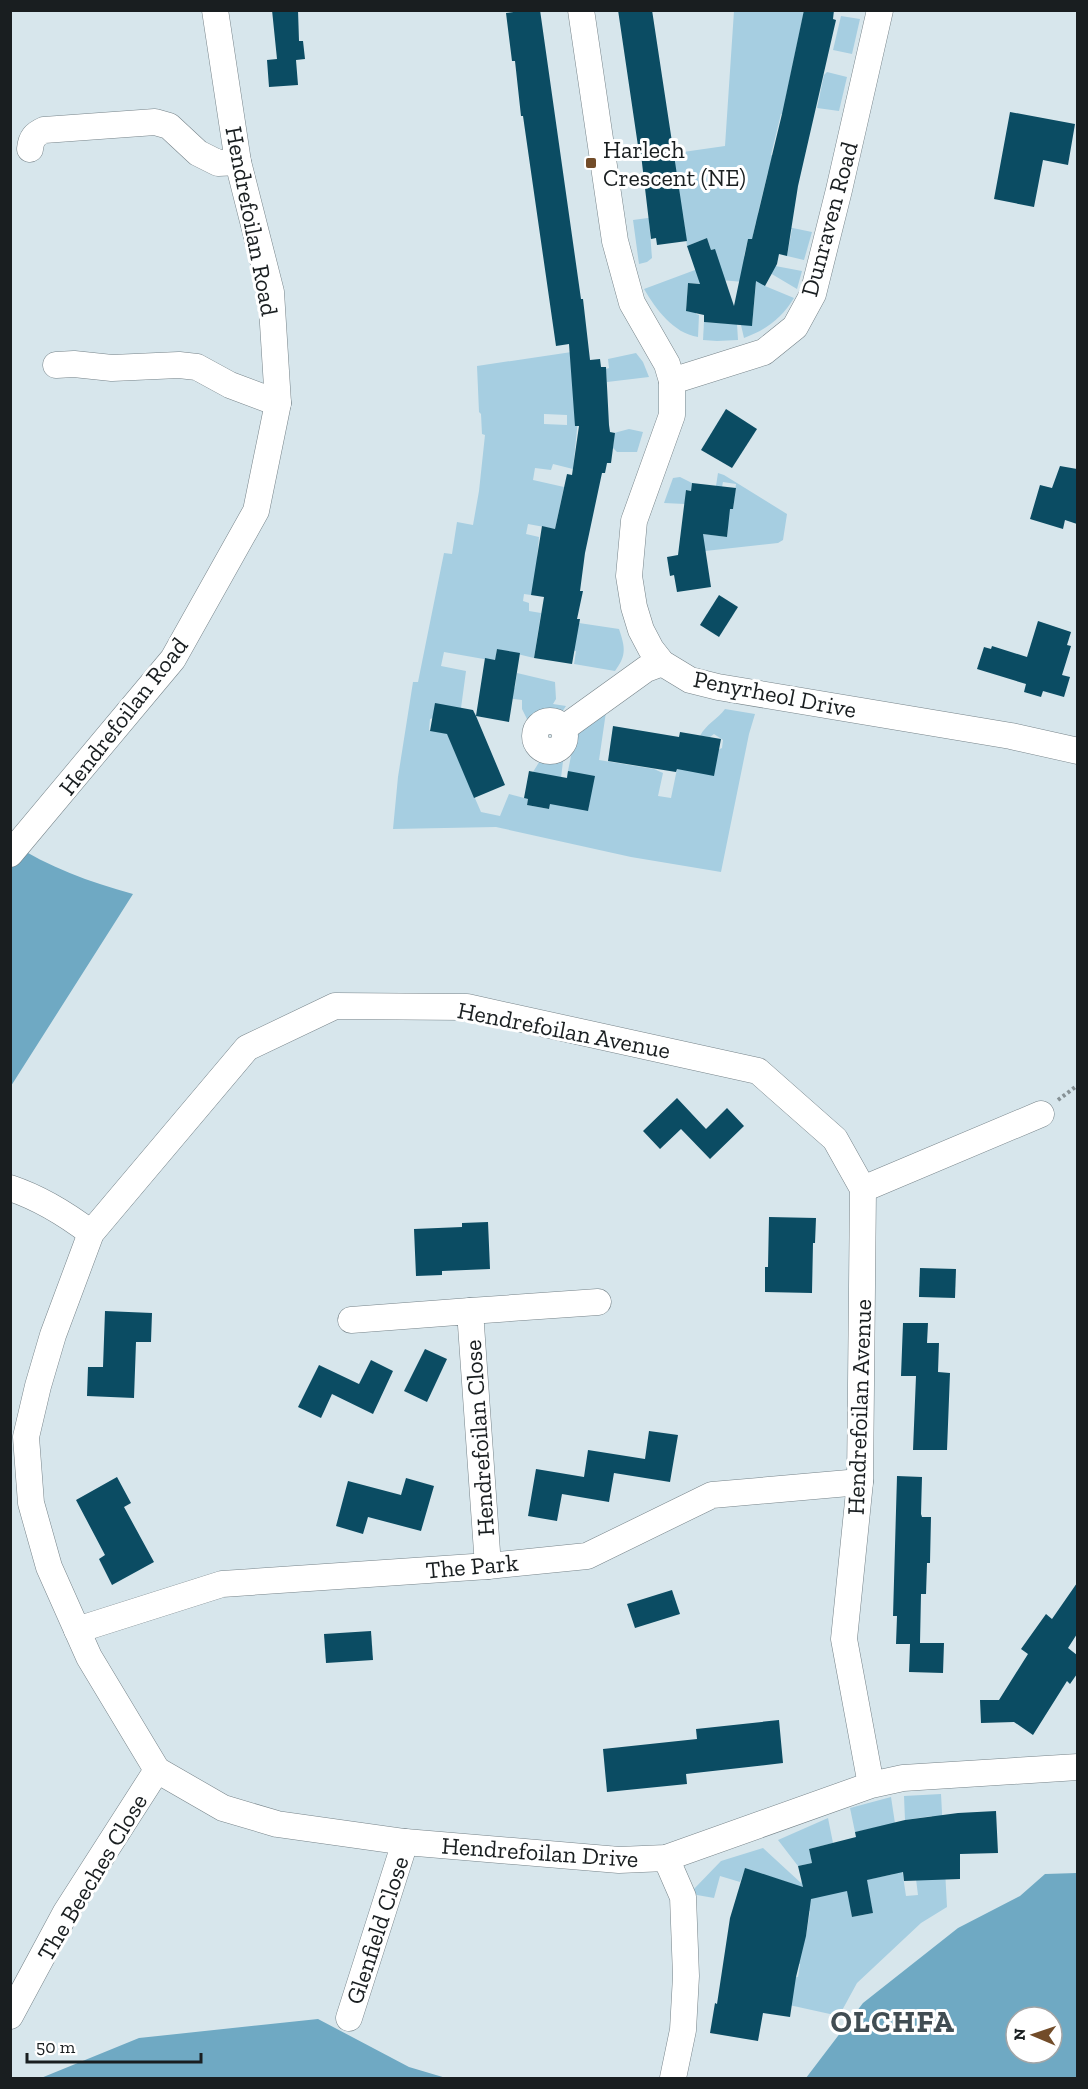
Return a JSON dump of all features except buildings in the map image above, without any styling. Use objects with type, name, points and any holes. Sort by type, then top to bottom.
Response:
[{"type":"street","name":"Hendrefoilan Road","points":[[10,854],[173,659],[256,511],[278,403],[271,292],[238,162],[214,10]]},
{"type":"street","points":[[581,10],[615,241],[632,303],[667,364],[672,381]]},
{"type":"street","name":"Dunraven Road","points":[[672,381],[764,352],[795,327],[813,294],[880,10]]},
{"type":"street","points":[[30,149],[30,141],[35,134],[44,130],[155,122],[169,126],[198,153],[218,164],[238,162]]},
{"type":"street","points":[[56,364],[112,368],[179,364],[197,367],[230,385],[278,403]]},
{"type":"street","name":"Penyrheol Drive","points":[[672,381],[672,415],[634,521],[628,576],[641,630],[662,663],[690,680],[718,687],[1011,736],[1077,751]]},
{"type":"street","points":[[564,728],[646,669],[662,663]]},
{"type":"street","name":"Hendrefoilan Avenue","points":[[157,1770],[98,1674],[49,1567],[31,1503],[26,1437],[53,1335],[91,1233],[248,1048],[335,1006],[466,1007],[758,1071],[835,1139],[863,1189],[860,1482],[844,1640],[871,1785]]},
{"type":"street","points":[[863,1189],[1041,1114]]},
{"type":"street","points":[[10,1188],[50,1206],[91,1233]]},
{"type":"street","name":"Hendrefoilan Close","points":[[351,1320],[598,1302]]},
{"type":"street","name":"Hendrefoilan Close","points":[[470,1311],[488,1566]]},
{"type":"street","name":"The Park","points":[[77,1629],[222,1584],[488,1566],[587,1556],[712,1495],[860,1482]]},
{"type":"street","name":"Hendrefoilan Drive","points":[[157,1770],[223,1808],[277,1824],[405,1842],[619,1860],[666,1858],[871,1785],[903,1778],[1077,1767]]},
{"type":"street","name":"The Beeches Close","points":[[10,2016],[66,1912],[157,1770]]},
{"type":"street","name":"Glenfield Close","points":[[349,2018],[405,1842]]},
{"type":"street","points":[[666,1858],[682,1897],[686,1976],[682,2030],[673,2079]]},
{"type":"shaded area","points":[[734,11],[804,11],[785,101],[804,105],[801,119],[781,114],[771,155],[793,160],[790,176],[768,172],[758,213],[783,226],[812,232],[804,260],[787,256],[792,229],[756,222],[752,239],[748,239],[744,256],[754,262],[802,271],[797,289],[753,263],[765,286],[794,298],[779,317],[752,335],[744,338],[741,325],[752,325],[756,283],[720,280],[720,285],[688,283],[686,311],[696,312],[699,315],[698,337],[681,331],[666,319],[644,289],[695,270],[715,249],[711,250],[707,238],[687,246],[683,215],[649,220],[652,258],[639,264],[633,220],[677,214],[669,154],[725,146]]},
{"type":"shaded area","points":[[841,16],[860,19],[852,54],[833,50]]},
{"type":"shaded area","points":[[827,72],[847,77],[839,111],[817,108],[824,75]]},
{"type":"shaded area","points":[[704,322],[737,324],[738,340],[703,340]]},
{"type":"shaded area","points":[[585,350],[573,469],[553,464],[551,470],[535,468],[533,480],[564,487],[555,529],[528,524],[526,534],[539,537],[537,559],[551,562],[531,595],[524,594],[523,601],[529,603],[529,611],[541,613],[534,658],[497,649],[495,661],[444,652],[441,666],[466,671],[461,708],[430,719],[429,730],[455,735],[454,750],[481,812],[500,816],[509,794],[528,799],[527,805],[549,809],[554,782],[533,772],[541,759],[563,761],[561,778],[563,796],[575,736],[606,712],[599,760],[654,769],[663,773],[658,796],[671,798],[677,769],[722,748],[723,740],[714,734],[710,737],[700,736],[725,709],[755,714],[721,872],[631,857],[496,827],[393,829],[398,777],[413,682],[418,682],[444,553],[452,554],[457,522],[473,525],[485,435],[482,434],[479,412],[477,366]],"holes":[[[544,414],[567,415],[567,425],[544,424]],[[593,782],[588,810],[562,806]]]},
{"type":"shaded area","points":[[636,353],[643,362],[649,377],[607,382],[608,359]]},
{"type":"shaded area","points":[[629,429],[643,432],[637,452],[617,452],[613,448],[614,433]]},
{"type":"shaded area","points":[[718,473],[787,514],[783,540],[778,543],[687,553],[688,532],[727,537],[728,526],[721,507],[733,509],[736,484],[723,482],[722,487],[716,486]]},
{"type":"shaded area","points":[[680,477],[692,483],[691,491],[686,490],[685,504],[664,503],[673,478]]},
{"type":"shaded area","points":[[579,623],[619,629],[624,651],[622,660],[615,671],[574,664],[576,651],[565,649]]},
{"type":"shaded area","points":[[517,673],[555,682],[556,699],[553,704],[566,706],[562,712],[545,713],[532,722],[528,721],[522,709],[522,700],[507,698],[515,687]]},
{"type":"shaded area","points":[[11,843],[70,873],[133,894],[11,1086]]},
{"type":"shaded area","points":[[941,1794],[947,1907],[921,1923],[857,1983],[839,2016],[780,2003],[785,1975],[798,1977],[800,1964],[792,1963],[795,1935],[806,1936],[810,1911],[781,1909],[790,1883],[745,1869],[740,1882],[720,1876],[714,1898],[697,1895],[692,1891],[721,1861],[763,1848],[801,1883],[802,1880],[849,1890],[852,1917],[873,1913],[866,1880],[894,1874],[883,1826],[855,1832],[850,1808],[891,1797],[906,1896],[918,1895],[915,1871],[932,1816],[905,1820],[904,1796]]},
{"type":"shaded area","points":[[828,1818],[833,1843],[809,1849],[812,1863],[798,1866],[778,1840]]},
{"type":"shaded area","points":[[1077,1873],[1077,2078],[806,2078],[863,2003],[958,1928],[1020,1896],[1045,1874]]},
{"type":"shaded area","points":[[318,2019],[409,2067],[446,2078],[41,2078],[139,2038]]},
{"type":"place","name":"Harlech Crescent (NE)","points":[[591,163]]},
{"type":"district","name":"OLCHFA","points":[[893,2022]]}]
